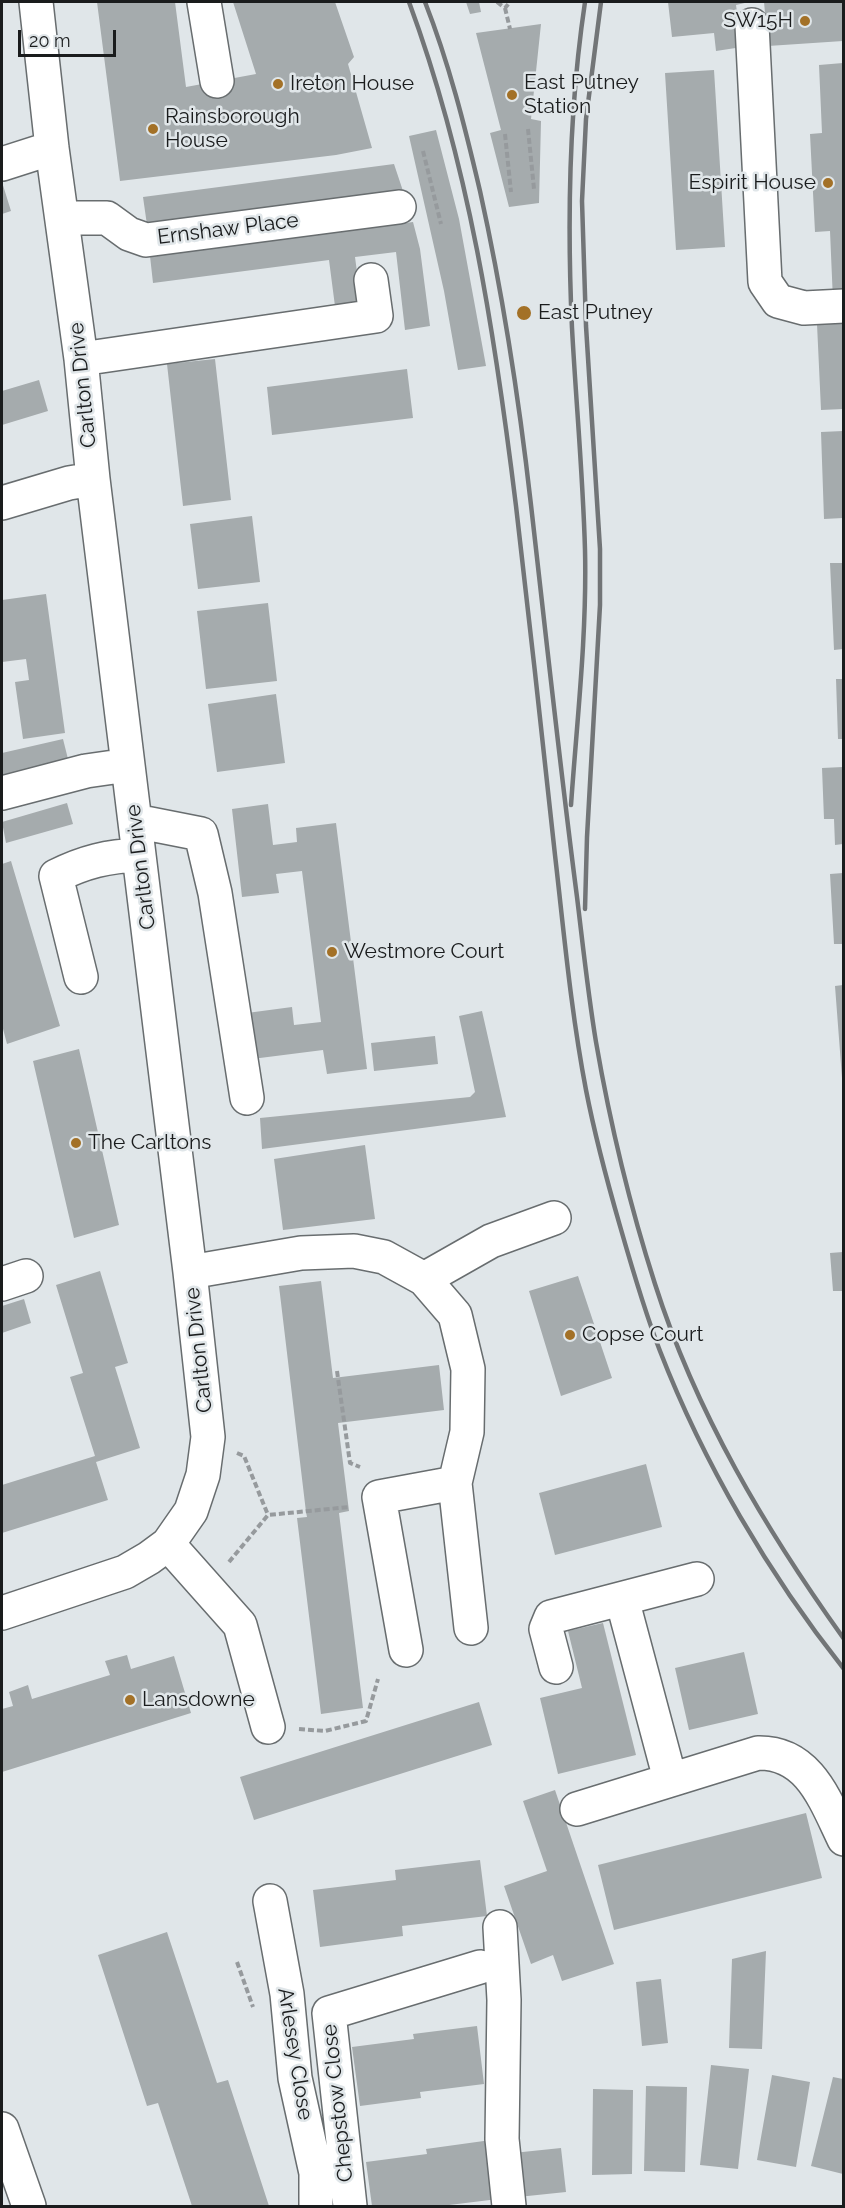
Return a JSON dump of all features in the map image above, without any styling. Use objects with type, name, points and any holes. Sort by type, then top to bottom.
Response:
[{"type":"street","name":"Carlton Drive","points":[[2,1613],[125,1572],[168,1544],[191,1511],[203,1475],[208,1437],[93,479],[81,359],[52,148],[36,2]]},
{"type":"street","points":[[204,2],[217,81]]},
{"type":"street","points":[[752,26],[765,282],[778,302],[804,308],[843,306]]},
{"type":"street","points":[[2,164],[52,148]]},
{"type":"street","name":"Ernshaw Place","points":[[63,218],[107,218],[129,234],[146,240],[399,207]]},
{"type":"street","points":[[81,359],[376,316],[371,280]]},
{"type":"street","points":[[2,503],[69,483],[93,479]]},
{"type":"street","points":[[2,793],[86,771],[128,765]]},
{"type":"street","points":[[135,821],[201,834],[215,893],[247,1098]]},
{"type":"street","points":[[81,976],[56,876],[110,856],[139,855]]},
{"type":"street","points":[[424,1279],[491,1241],[554,1218]]},
{"type":"street","points":[[190,1272],[301,1253],[354,1251],[384,1257],[424,1279],[455,1315],[468,1369],[467,1432],[455,1483],[471,1628]]},
{"type":"street","points":[[406,1650],[379,1497],[455,1483]]},
{"type":"street","points":[[168,1544],[240,1625],[268,1727]]},
{"type":"street","points":[[556,1667],[546,1629],[551,1617],[697,1579]]},
{"type":"street","points":[[622,1599],[670,1779]]},
{"type":"street","points":[[577,1809],[758,1753],[773,1753],[790,1759],[803,1769],[822,1794],[843,1839]]},
{"type":"street","name":"Arlesey Close","points":[[270,1901],[286,1994],[295,2078],[316,2173],[316,2206]]},
{"type":"street","points":[[500,1927],[504,2000],[502,2139],[509,2206]]},
{"type":"street","name":"Chepstow Close","points":[[350,2206],[329,2013],[480,1967]]},
{"type":"street","points":[[5,2150],[29,2206]]},
{"type":"path","points":[[498,2],[505,8],[510,29]]},
{"type":"path","points":[[505,8],[510,2]]},
{"type":"path","points":[[528,129],[534,189]]},
{"type":"path","points":[[505,134],[511,192]]},
{"type":"path","points":[[423,151],[441,224]]},
{"type":"path","points":[[337,1371],[350,1463],[360,1467]]},
{"type":"path","points":[[244,1456],[268,1515]]},
{"type":"path","points":[[207,1588],[268,1515],[357,1508]]},
{"type":"path","points":[[325,1731],[366,1721],[378,1679]]},
{"type":"building","name":"Ireton House","points":[[97,2],[175,2],[186,87],[256,74],[233,2],[335,2],[354,57],[348,64],[372,148],[336,155],[120,181]]},
{"type":"building","points":[[466,2],[479,2],[481,12],[470,14]]},
{"type":"building","name":"SW15H","points":[[668,2],[749,2],[736,5],[742,47],[716,51],[714,33],[672,37]]},
{"type":"building","name":"SW15H","points":[[764,2],[843,2],[843,41],[768,46]]},
{"type":"building","name":"East Putney Station","points":[[541,24],[531,119],[541,121],[539,203],[509,207],[490,133],[501,130],[476,33]]},
{"type":"building","name":"Espirit House","points":[[843,63],[843,301],[833,301],[830,231],[815,232],[810,134],[822,133],[819,65]]},
{"type":"building","points":[[714,70],[725,247],[676,250],[665,73]]},
{"type":"building","points":[[436,130],[459,219],[486,366],[458,370],[444,291],[409,136]]},
{"type":"building","points":[[394,164],[403,191],[147,225],[143,197]]},
{"type":"building","points":[[2,182],[11,211],[2,214]]},
{"type":"building","points":[[413,222],[420,249],[430,326],[405,330],[396,252],[355,257],[362,310],[336,314],[329,260],[153,283],[150,256]]},
{"type":"building","points":[[843,322],[843,409],[821,410],[817,324]]},
{"type":"building","points":[[215,359],[231,500],[183,506],[167,364]]},
{"type":"building","points":[[407,369],[413,418],[272,435],[267,387]]},
{"type":"building","points":[[39,380],[48,411],[2,425],[2,391]]},
{"type":"building","points":[[843,431],[843,518],[824,519],[821,432]]},
{"type":"building","points":[[252,516],[260,582],[198,589],[190,524]]},
{"type":"building","points":[[830,563],[843,563],[843,649],[834,650]]},
{"type":"building","points":[[46,594],[65,733],[23,739],[15,682],[29,680],[26,659],[2,662],[2,600]]},
{"type":"building","points":[[268,603],[277,681],[206,689],[197,611]]},
{"type":"building","points":[[836,679],[843,679],[843,739],[838,739]]},
{"type":"building","points":[[276,694],[285,763],[217,772],[208,704]]},
{"type":"building","points":[[63,739],[69,763],[2,779],[2,753]]},
{"type":"building","points":[[843,767],[843,844],[835,845],[834,819],[824,819],[822,768]]},
{"type":"building","points":[[67,803],[73,824],[6,843],[2,822]]},
{"type":"building","name":"Westmore Court","points":[[268,804],[273,845],[297,842],[296,828],[336,823],[367,1069],[327,1074],[323,1050],[252,1059],[247,1013],[292,1007],[294,1025],[321,1022],[302,871],[276,874],[279,893],[242,897],[232,809]]},
{"type":"building","points":[[11,861],[60,1026],[7,1044],[2,1025],[2,864]]},
{"type":"building","points":[[843,873],[843,944],[834,944],[830,874]]},
{"type":"building","points":[[843,985],[843,1078],[842,1078],[835,986]]},
{"type":"building","points":[[482,1011],[506,1117],[262,1149],[260,1118],[470,1097],[475,1092],[459,1016]]},
{"type":"building","points":[[435,1036],[438,1064],[374,1071],[371,1043]]},
{"type":"building","name":"The Carltons","points":[[79,1049],[119,1225],[74,1238],[33,1061]]},
{"type":"building","points":[[365,1145],[375,1219],[283,1230],[274,1159]]},
{"type":"building","points":[[843,1252],[843,1291],[833,1291],[830,1253]]},
{"type":"building","points":[[100,1271],[128,1363],[115,1367],[140,1448],[96,1462],[108,1500],[2,1533],[2,1485],[95,1456],[70,1377],[83,1373],[56,1285]]},
{"type":"building","name":"Copse Court","points":[[578,1276],[612,1378],[561,1396],[529,1291]]},
{"type":"building","points":[[321,1281],[333,1378],[439,1365],[444,1410],[338,1423],[349,1511],[339,1513],[363,1708],[321,1714],[297,1518],[307,1517],[279,1286]]},
{"type":"building","points":[[24,1299],[31,1323],[2,1333],[2,1306]]},
{"type":"building","points":[[646,1464],[662,1527],[555,1555],[539,1493]]},
{"type":"building","points":[[603,1623],[636,1755],[558,1774],[540,1698],[582,1688],[568,1631]]},
{"type":"building","points":[[744,1652],[758,1714],[689,1730],[675,1668]]},
{"type":"building","points":[[127,1655],[131,1669],[174,1656],[191,1713],[2,1772],[2,1709],[13,1706],[9,1692],[28,1685],[32,1699],[110,1675],[105,1661]]},
{"type":"building","points":[[479,1702],[492,1745],[254,1820],[240,1777]]},
{"type":"building","points":[[555,1790],[614,1964],[562,1981],[553,1955],[531,1964],[504,1886],[547,1871],[523,1801]]},
{"type":"building","points":[[806,1813],[822,1878],[614,1930],[598,1865]]},
{"type":"building","points":[[480,1860],[487,1916],[402,1926],[403,1936],[320,1947],[313,1890],[396,1880],[395,1870]]},
{"type":"building","points":[[167,1932],[217,2083],[228,2080],[269,2206],[192,2206],[158,2103],[147,2106],[98,1955]]},
{"type":"building","points":[[766,1951],[762,2049],[729,2048],[732,1959]]},
{"type":"building","points":[[661,1979],[668,2043],[642,2046],[636,1982]]},
{"type":"building","points":[[477,2026],[484,2084],[420,2092],[421,2098],[360,2106],[352,2047],[414,2039],[413,2034]]},
{"type":"building","points":[[711,2065],[749,2069],[738,2169],[700,2165]]},
{"type":"building","points":[[772,2075],[810,2082],[796,2167],[757,2160]]},
{"type":"building","points":[[833,2077],[843,2079],[843,2174],[811,2166]]},
{"type":"building","points":[[646,2086],[687,2087],[685,2172],[644,2171]]},
{"type":"building","points":[[593,2089],[633,2090],[632,2174],[592,2175]]},
{"type":"building","points":[[491,2140],[498,2199],[441,2206],[372,2206],[366,2162],[427,2154],[426,2149]]},
{"type":"building","points":[[561,2148],[566,2192],[518,2197],[513,2153]]},
{"type":"railway","points":[[409,2],[448,125],[464,188],[489,314],[516,506],[572,1002],[586,1090],[606,1175],[649,1320],[677,1393],[696,1434],[717,1476],[764,1556],[816,1633],[844,1669]]},
{"type":"railway","points":[[425,2],[449,72],[468,143],[503,308],[526,465],[590,1006],[621,1164],[655,1284],[691,1379],[712,1424],[787,1556],[844,1639]]},
{"type":"railway","points":[[571,805],[581,678],[585,550],[572,328],[570,206],[576,83],[585,2]]},
{"type":"railway","points":[[585,909],[600,605],[600,549],[586,326],[582,201],[586,119],[601,2]]},
{"type":"place","name":"SW15H","points":[[805,21]]},
{"type":"place","name":"Ireton House","points":[[278,84]]},
{"type":"place","name":"East Putney Station","points":[[512,95]]},
{"type":"place","name":"Rainsborough House","points":[[153,129]]},
{"type":"place","name":"Espirit House","points":[[828,183]]},
{"type":"place","name":"East Putney","points":[[524,313]]},
{"type":"place","name":"Westmore Court","points":[[332,952]]},
{"type":"place","name":"The Carltons","points":[[76,1143]]},
{"type":"place","name":"Copse Court","points":[[570,1335]]},
{"type":"place","name":"Lansdowne","points":[[130,1700]]}]
